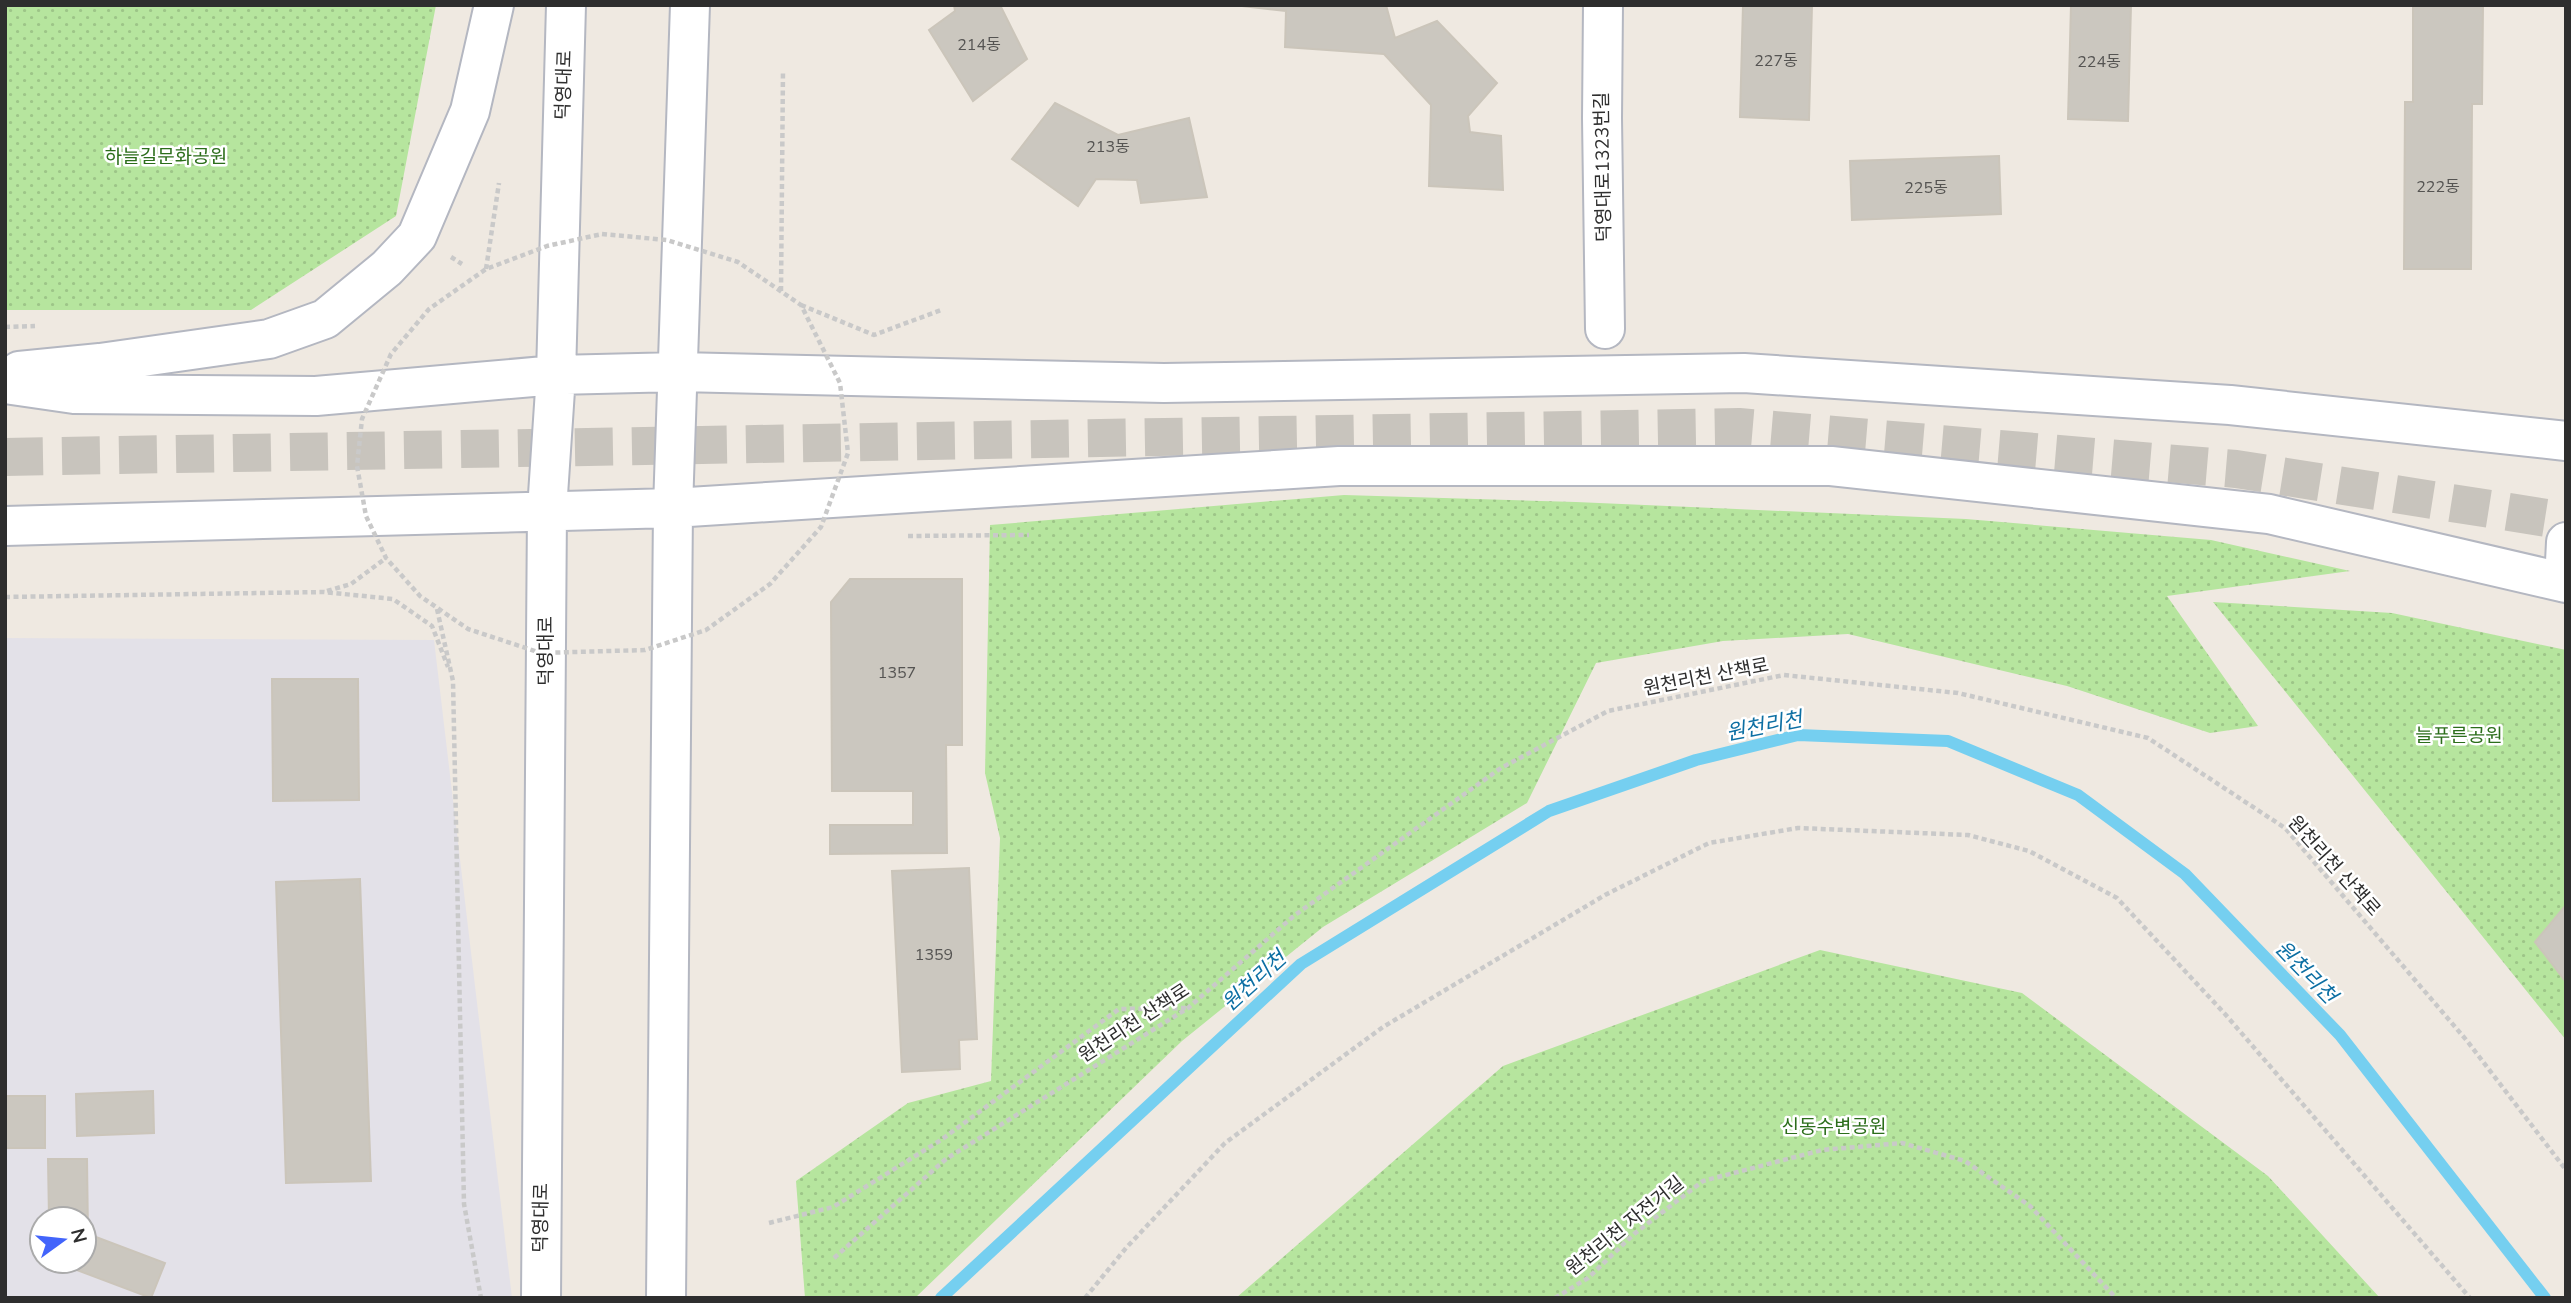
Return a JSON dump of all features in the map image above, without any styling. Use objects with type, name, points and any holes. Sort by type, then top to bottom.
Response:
[{"type":"main road","points":[[5,372],[100,363],[269,339],[325,319],[387,268],[417,236],[470,111],[494,5]]},
{"type":"main road","name":"덕영대로","points":[[541,1298],[547,510],[556,375],[566,5]]},
{"type":"main road","points":[[666,1298],[673,508],[691,5]]},
{"type":"main road","name":"덕영대로1323번길","points":[[1603,5],[1605,330]]},
{"type":"main road","points":[[5,384],[74,394],[316,396],[556,375],[679,372],[1164,383],[1744,373],[2230,405],[2566,441]]},
{"type":"main road","points":[[5,526],[673,508],[1339,466],[1831,466],[2269,514],[2565,582],[2566,542]]},
{"type":"path","points":[[781,291],[783,70]]},
{"type":"path","points":[[486,269],[499,183]]},
{"type":"path","points":[[801,305],[840,383],[848,453],[821,527],[771,584],[706,630],[645,650],[541,653],[468,629],[420,596],[386,558],[366,516],[357,466],[362,419],[391,354],[429,309],[486,269],[547,246],[603,234],[667,240],[738,262],[801,305],[874,335],[941,310]]},
{"type":"path","points":[[5,327],[47,326]]},
{"type":"path","points":[[324,592],[351,584],[386,558]]},
{"type":"path","points":[[5,597],[324,592],[393,599],[432,626],[453,681]]},
{"type":"path","points":[[437,608],[453,681],[464,1204],[481,1298]]},
{"type":"path","name":"원천리천 산책로","points":[[834,1258],[946,1159],[1188,1008],[1295,915],[1502,768],[1608,710],[1784,675],[1958,693],[2148,738],[2285,828],[2468,1042],[2566,1170]]},
{"type":"path","points":[[1085,1298],[1126,1248],[1225,1143],[1383,1027],[1605,895],[1709,843],[1798,828],[1969,835],[2029,850],[2117,898],[2261,1054],[2470,1298]]},
{"type":"path","points":[[769,1223],[833,1207],[941,1140],[1119,1009],[1188,1008]]},
{"type":"path","name":"원천리천 자전거길","points":[[1555,1298],[1588,1278],[1634,1234],[1703,1181],[1822,1150],[1902,1143],[1965,1161],[2030,1206],[2116,1298]]},
{"type":"shaded area","points":[[5,638],[434,640],[512,1298],[5,1298]]},
{"type":"green space","name":"하늘길문화공원","points":[[5,5],[436,5],[396,216],[251,310],[5,310]]},
{"type":"green space","points":[[1344,495],[1966,519],[2211,540],[2350,571],[2167,596],[2258,726],[2210,733],[2067,686],[1848,634],[1723,641],[1596,663],[1527,803],[1323,927],[1182,1041],[915,1298],[805,1298],[796,1181],[908,1103],[991,1081],[1000,838],[985,773],[990,525]]},
{"type":"green space","name":"늘푸른공원","points":[[2213,602],[2392,613],[2566,650],[2566,1040]]},
{"type":"green space","name":"신동수변공원","points":[[1820,950],[2022,993],[2268,1176],[2380,1298],[1236,1298],[1503,1066]]},
{"type":"building","points":[[954,5],[1000,5],[1027,59],[973,101],[929,30],[955,11]]},
{"type":"building","points":[[1386,5],[1395,38],[1437,21],[1497,83],[1468,116],[1470,132],[1501,136],[1503,190],[1429,186],[1431,105],[1384,54],[1285,47],[1286,11],[1242,6]]},
{"type":"building","points":[[1743,5],[1812,5],[1809,120],[1740,117]]},
{"type":"building","points":[[2071,5],[2131,5],[2128,121],[2068,119]]},
{"type":"building","points":[[2413,5],[2483,5],[2482,104],[2472,104],[2471,269],[2404,269],[2405,102],[2413,102]]},
{"type":"building","points":[[1055,103],[1118,135],[1189,118],[1207,197],[1141,203],[1137,180],[1096,179],[1078,206],[1012,159]]},
{"type":"building","points":[[1999,156],[2001,214],[1852,220],[1850,161]]},
{"type":"building","points":[[850,579],[962,579],[962,745],[946,745],[947,853],[830,854],[830,825],[913,825],[913,791],[832,791],[831,602]]},
{"type":"building","points":[[272,679],[358,679],[359,800],[273,801]]},
{"type":"building","points":[[969,868],[977,1039],[959,1040],[960,1069],[902,1072],[892,871]]},
{"type":"building","points":[[360,879],[371,1181],[286,1183],[276,882]]},
{"type":"building","points":[[2566,905],[2566,982],[2535,942]]},
{"type":"building","points":[[153,1091],[154,1133],[77,1136],[76,1094]]},
{"type":"building","points":[[5,1096],[45,1096],[45,1148],[5,1148]]},
{"type":"building","points":[[48,1159],[87,1159],[88,1205],[49,1205]]},
{"type":"building","points":[[98,1238],[165,1263],[151,1298],[90,1275],[98,1275]]},
{"type":"waterway","name":"원천리천","points":[[941,1298],[1301,964],[1549,811],[1696,760],[1798,735],[1948,741],[2078,795],[2185,874],[2340,1035],[2545,1298]]},
{"type":"tunnel","points":[[5,457],[1739,427],[2236,469],[2566,521]]}]
